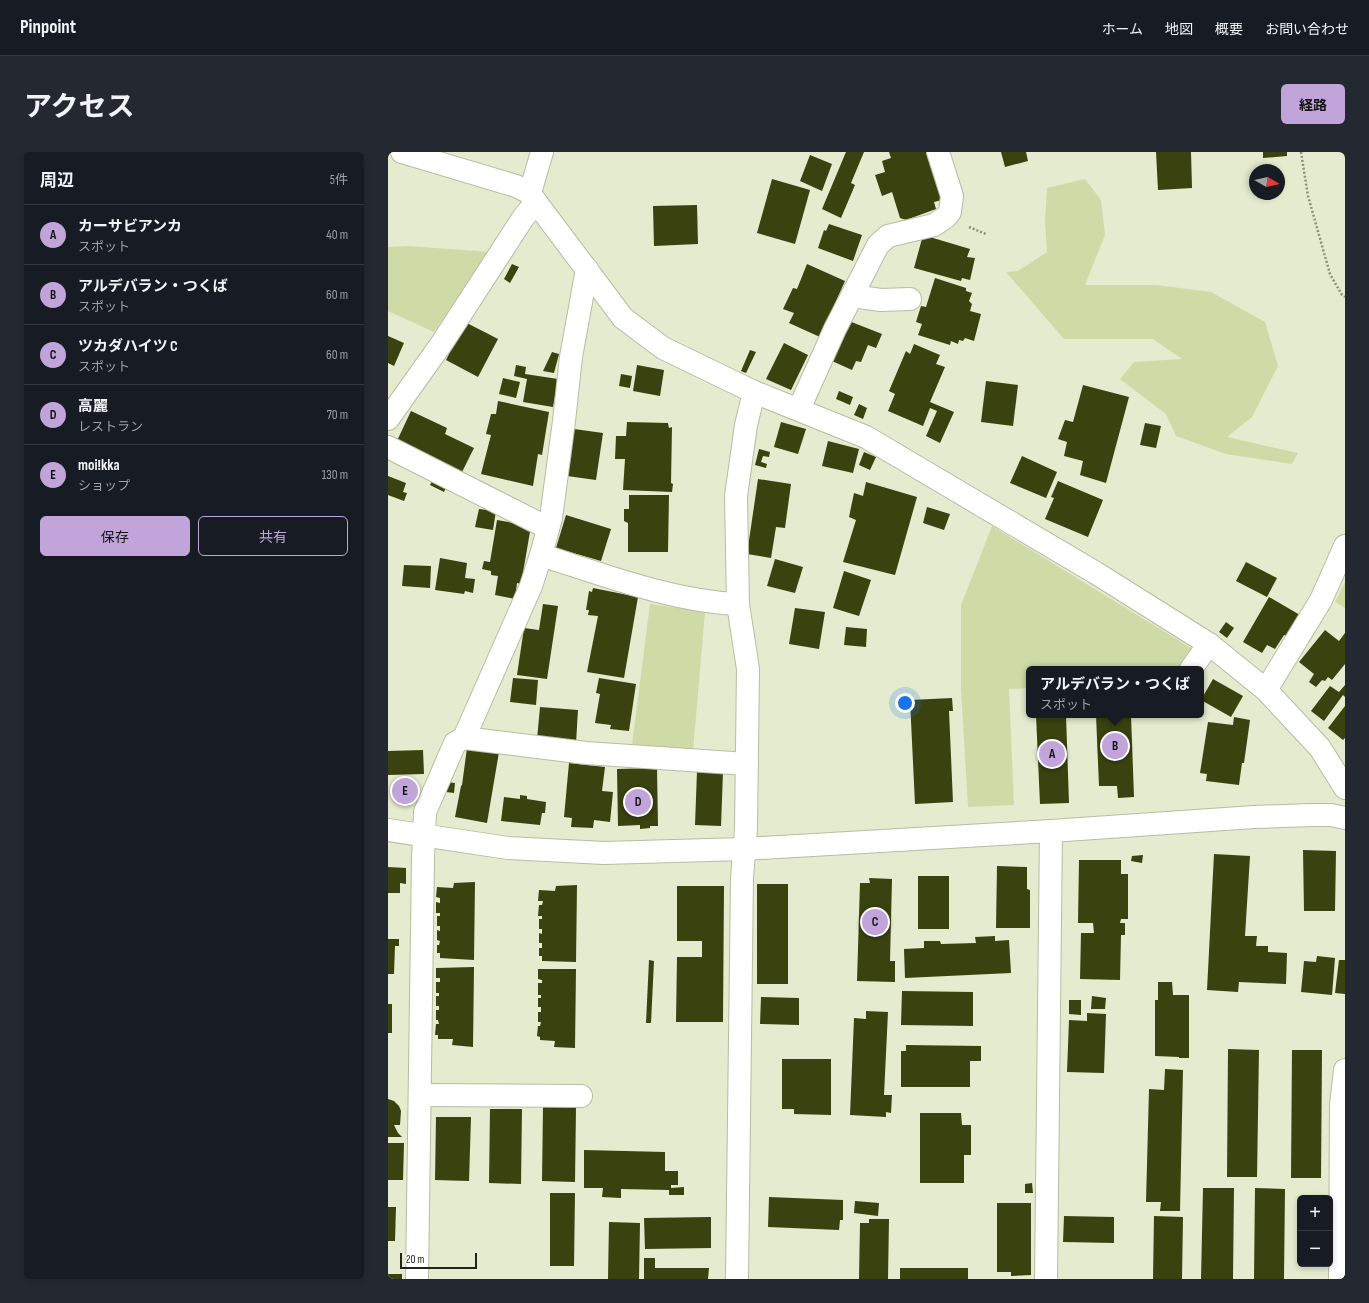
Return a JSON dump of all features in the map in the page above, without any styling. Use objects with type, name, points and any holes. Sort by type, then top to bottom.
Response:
[{"type":"street","points":[[402,152],[516,186],[533,197],[623,318],[663,348],[754,392],[866,437],[1096,573],[1209,644],[1266,690],[1320,748],[1345,788]]},
{"type":"street","points":[[388,419],[442,343],[523,218],[533,197],[542,152]]},
{"type":"street","points":[[799,409],[835,329],[878,245],[888,236],[934,224],[946,217],[950,212],[952,196],[938,152]]},
{"type":"street","points":[[417,1279],[423,836],[425,812],[455,744],[464,738],[531,586],[541,555],[551,518],[571,357],[587,269]]},
{"type":"street","points":[[852,296],[881,300],[910,299]]},
{"type":"street","points":[[737,1279],[742,878],[746,829],[748,669],[738,604],[736,496],[746,424],[754,392]]},
{"type":"street","points":[[388,448],[548,528]]},
{"type":"street","points":[[1266,690],[1321,600],[1345,546]]},
{"type":"street","points":[[541,555],[658,592],[726,604],[738,604]]},
{"type":"street","points":[[1193,666],[1209,644]]},
{"type":"street","points":[[464,738],[586,752],[747,764]]},
{"type":"street","points":[[388,830],[508,848],[596,853],[744,849],[1312,814],[1331,815],[1345,818]]},
{"type":"street","points":[[1046,1279],[1051,831]]},
{"type":"street","points":[[1340,1279],[1341,1105],[1345,1070]]},
{"type":"street","points":[[420,1095],[581,1096]]},
{"type":"path","points":[[1301,152],[1308,196],[1330,274],[1345,298]]},
{"type":"green space","points":[[1085,179],[1101,200],[1105,235],[1085,285],[1156,285],[1211,292],[1265,322],[1278,366],[1252,417],[1227,437],[1298,453],[1292,464],[1226,454],[1176,436],[1166,414],[1120,379],[1134,362],[1182,359],[1153,339],[1064,339],[1006,272],[1018,271],[1047,252],[1045,222],[1047,188]]},
{"type":"green space","points":[[408,246],[491,252],[434,332],[388,311],[388,247]]},
{"type":"green space","points":[[992,526],[1196,651],[1183,666],[1026,666],[1026,688],[1009,689],[1014,805],[968,807],[961,690],[961,605]]},
{"type":"green space","points":[[1345,582],[1345,608],[1335,602]]},
{"type":"green space","points":[[650,604],[705,612],[693,751],[632,745]]},
{"type":"building","points":[[846,152],[864,152],[851,183],[855,185],[841,218],[822,209]]},
{"type":"building","points":[[889,152],[926,152],[942,200],[934,202],[936,209],[906,220],[900,218],[892,192],[882,196],[875,175],[885,172],[882,161],[891,158]]},
{"type":"building","points":[[1001,152],[1026,152],[1028,161],[1005,167]]},
{"type":"building","points":[[1156,152],[1191,152],[1192,188],[1158,190]]},
{"type":"building","points":[[1263,152],[1287,152],[1287,156],[1263,158]]},
{"type":"building","points":[[810,155],[832,164],[822,191],[800,181]]},
{"type":"building","points":[[772,179],[810,190],[795,244],[757,233]]},
{"type":"building","points":[[697,205],[698,244],[654,246],[653,206]]},
{"type":"building","points":[[829,224],[862,235],[853,261],[818,248],[824,230],[826,231]]},
{"type":"building","points":[[923,235],[970,249],[967,257],[975,258],[970,280],[962,278],[961,281],[914,268]]},
{"type":"building","points":[[512,264],[519,267],[510,283],[504,279]]},
{"type":"building","points":[[807,264],[845,281],[820,337],[789,323],[794,313],[783,309],[793,288],[797,289]]},
{"type":"building","points":[[935,278],[966,288],[966,291],[972,293],[969,301],[972,304],[970,311],[981,314],[974,341],[965,338],[963,341],[959,340],[958,344],[951,341],[950,345],[918,335],[922,324],[916,322],[921,306],[926,307]]},
{"type":"building","points":[[849,321],[882,334],[876,348],[868,345],[861,362],[856,361],[852,370],[832,361]]},
{"type":"building","points":[[465,322],[498,339],[478,377],[446,360]]},
{"type":"building","points":[[388,336],[404,343],[394,366],[388,363]]},
{"type":"building","points":[[784,343],[808,355],[791,390],[766,379]]},
{"type":"building","points":[[914,344],[940,355],[936,364],[945,367],[930,402],[954,412],[940,443],[926,436],[937,411],[930,408],[923,426],[888,411],[895,394],[889,391],[906,351],[910,354]]},
{"type":"building","points":[[750,350],[756,352],[746,373],[741,371]]},
{"type":"building","points":[[552,352],[559,354],[554,373],[543,371]]},
{"type":"building","points":[[516,365],[526,367],[525,374],[558,379],[553,407],[523,402],[527,379],[514,376]]},
{"type":"building","points":[[637,365],[664,370],[660,396],[633,391]]},
{"type":"building","points":[[621,374],[632,376],[630,388],[619,386]]},
{"type":"building","points":[[503,378],[520,382],[516,398],[499,394]]},
{"type":"building","points":[[986,381],[1018,385],[1013,426],[981,422]]},
{"type":"building","points":[[1083,385],[1129,397],[1106,483],[1080,475],[1083,461],[1064,456],[1067,442],[1058,439],[1065,420],[1073,422]]},
{"type":"building","points":[[839,391],[853,397],[850,405],[836,399]]},
{"type":"building","points":[[498,401],[549,412],[542,455],[538,454],[533,486],[481,474],[491,435],[486,434],[491,414],[496,414]]},
{"type":"building","points":[[859,404],[867,408],[863,419],[854,415]]},
{"type":"building","points":[[411,411],[447,428],[445,434],[474,448],[461,474],[396,443]]},
{"type":"building","points":[[627,422],[668,423],[669,428],[672,427],[672,492],[623,490],[625,459],[615,459],[616,436],[626,436]]},
{"type":"building","points":[[781,422],[806,429],[798,454],[774,447]]},
{"type":"building","points":[[1145,423],[1161,426],[1156,448],[1140,445]]},
{"type":"building","points":[[574,429],[603,433],[596,480],[567,476]]},
{"type":"building","points":[[828,441],[859,449],[853,473],[822,466]]},
{"type":"building","points":[[759,449],[770,452],[769,457],[763,456],[761,462],[767,464],[766,468],[755,465]]},
{"type":"building","points":[[864,452],[876,457],[870,470],[859,465]]},
{"type":"building","points":[[1022,456],[1057,472],[1046,498],[1010,483]]},
{"type":"building","points":[[388,476],[406,483],[403,492],[407,493],[404,501],[388,495]]},
{"type":"building","points":[[433,479],[447,486],[444,492],[430,485]]},
{"type":"building","points":[[758,479],[791,484],[785,528],[776,527],[771,558],[747,554]]},
{"type":"building","points":[[1058,481],[1103,500],[1088,537],[1045,519],[1054,498],[1051,497]]},
{"type":"building","points":[[866,482],[917,497],[895,575],[843,562],[856,520],[849,517],[854,493],[863,496]]},
{"type":"building","points":[[629,495],[669,495],[668,552],[628,552],[628,523],[624,521],[624,509],[629,509]]},
{"type":"building","points":[[927,507],[950,514],[944,530],[923,523]]},
{"type":"building","points":[[479,509],[496,511],[493,530],[475,527]]},
{"type":"building","points":[[566,515],[611,529],[601,561],[556,548]]},
{"type":"building","points":[[497,520],[531,526],[521,584],[517,583],[515,599],[495,595],[498,576],[491,575],[491,571],[482,569],[484,561],[490,562]]},
{"type":"building","points":[[440,558],[467,563],[465,578],[475,579],[473,593],[465,591],[464,594],[435,590]]},
{"type":"building","points":[[775,559],[803,567],[795,593],[767,586]]},
{"type":"building","points":[[1246,562],[1277,578],[1267,597],[1236,581]]},
{"type":"building","points":[[404,565],[431,566],[430,588],[402,586]]},
{"type":"building","points":[[844,571],[871,580],[859,616],[833,608]]},
{"type":"building","points":[[593,588],[638,597],[624,678],[587,672],[598,616],[588,615],[589,610],[586,610],[589,591],[592,592]]},
{"type":"building","points":[[1269,597],[1300,615],[1288,636],[1284,635],[1275,649],[1267,645],[1262,653],[1243,642]]},
{"type":"building","points":[[543,604],[558,606],[547,679],[517,675],[524,628],[539,630]]},
{"type":"building","points":[[795,608],[825,612],[819,649],[789,644]]},
{"type":"building","points":[[1226,622],[1234,628],[1227,638],[1219,632]]},
{"type":"building","points":[[846,627],[867,629],[866,647],[844,645]]},
{"type":"building","points":[[1325,630],[1339,641],[1345,633],[1345,664],[1332,680],[1328,677],[1325,681],[1322,680],[1316,687],[1309,682],[1314,674],[1299,662]]},
{"type":"building","points":[[513,678],[538,680],[536,705],[510,702]]},
{"type":"building","points":[[599,678],[636,684],[629,731],[610,729],[611,725],[595,723],[600,694],[596,693]]},
{"type":"building","points":[[1213,679],[1243,696],[1231,717],[1204,702],[1204,695]]},
{"type":"building","points":[[1345,685],[1345,697],[1343,695],[1324,721],[1311,711],[1330,686],[1339,692]]},
{"type":"building","points":[[952,698],[953,711],[949,711],[953,802],[915,804],[910,700]]},
{"type":"building","points":[[1345,706],[1345,738],[1343,740],[1328,728]]},
{"type":"building","points":[[540,707],[578,710],[576,743],[537,739]]},
{"type":"building","points":[[1234,717],[1250,720],[1244,763],[1242,763],[1239,785],[1206,781],[1207,774],[1200,773],[1208,722],[1233,725]]},
{"type":"building","points":[[1036,718],[1066,718],[1069,803],[1040,804]]},
{"type":"building","points":[[1096,718],[1131,718],[1134,797],[1118,798],[1117,786],[1099,786]]},
{"type":"building","points":[[467,748],[499,752],[487,823],[455,817],[462,785]]},
{"type":"building","points":[[423,750],[424,774],[388,775],[388,751]]},
{"type":"building","points":[[569,763],[605,767],[602,791],[613,792],[610,822],[594,820],[593,828],[571,827],[572,818],[564,817]]},
{"type":"building","points":[[657,768],[658,826],[650,826],[650,828],[640,829],[640,825],[618,826],[617,769]]},
{"type":"building","points":[[697,771],[723,772],[721,826],[695,825]]},
{"type":"building","points":[[398,780],[416,783],[412,801],[395,798]]},
{"type":"building","points":[[447,782],[455,783],[454,793],[446,792]]},
{"type":"building","points":[[520,795],[527,796],[527,799],[546,802],[545,813],[542,813],[540,825],[501,821],[504,797],[520,799]]},
{"type":"building","points":[[1303,850],[1336,851],[1335,911],[1304,911]]},
{"type":"building","points":[[1214,854],[1250,856],[1245,936],[1257,936],[1256,946],[1268,946],[1268,952],[1287,953],[1286,984],[1239,982],[1238,992],[1207,990]]},
{"type":"building","points":[[1143,855],[1142,863],[1131,861],[1132,856]]},
{"type":"building","points":[[1079,860],[1121,860],[1121,874],[1128,874],[1128,919],[1121,919],[1120,923],[1125,923],[1125,935],[1121,935],[1120,980],[1080,979],[1081,933],[1094,933],[1093,923],[1078,923]]},
{"type":"building","points":[[997,866],[1027,867],[1027,889],[1030,890],[1030,928],[996,928]]},
{"type":"building","points":[[388,867],[406,868],[406,884],[400,883],[400,893],[388,893]]},
{"type":"building","points":[[918,876],[949,876],[949,929],[918,929]]},
{"type":"building","points":[[869,878],[892,879],[890,961],[895,961],[895,982],[857,981],[860,883],[870,883]]},
{"type":"building","points":[[475,882],[474,960],[440,958],[440,953],[437,953],[437,945],[439,945],[440,941],[437,940],[437,930],[440,931],[440,926],[437,926],[437,916],[440,916],[440,913],[436,913],[436,902],[440,903],[440,898],[436,897],[437,887],[453,888],[454,883]]},
{"type":"building","points":[[757,884],[788,884],[788,984],[757,984]]},
{"type":"building","points":[[577,885],[576,962],[542,961],[542,956],[539,956],[539,948],[542,948],[542,943],[539,943],[539,933],[542,934],[542,929],[539,929],[539,919],[542,919],[542,916],[538,916],[539,905],[542,905],[543,901],[538,901],[539,890],[555,891],[556,886]]},
{"type":"building","points":[[677,886],[724,886],[723,1022],[676,1022],[677,957],[702,957],[702,941],[677,941]]},
{"type":"building","points":[[995,936],[995,941],[1009,940],[1011,973],[905,978],[904,949],[924,948],[924,941],[940,941],[941,944],[976,943],[975,937]]},
{"type":"building","points":[[388,939],[399,939],[399,946],[395,946],[394,974],[388,974]]},
{"type":"building","points":[[1317,956],[1335,958],[1332,995],[1301,992],[1304,961],[1316,962]]},
{"type":"building","points":[[649,960],[654,961],[651,1023],[646,1023]]},
{"type":"building","points":[[1339,960],[1345,960],[1345,994],[1335,993]]},
{"type":"building","points":[[474,967],[473,1047],[452,1045],[453,1039],[438,1039],[438,1035],[435,1035],[436,1024],[439,1024],[438,1020],[436,1020],[436,1010],[439,1010],[439,1006],[436,1006],[436,996],[439,996],[439,993],[436,993],[436,982],[440,982],[440,978],[436,978],[436,968]]},
{"type":"building","points":[[538,969],[576,969],[575,1048],[554,1047],[555,1041],[540,1040],[540,1037],[537,1036],[538,1026],[540,1026],[541,1022],[538,1022],[538,1012],[541,1012],[541,1007],[538,1007],[538,998],[541,998],[541,995],[538,995],[538,983],[542,983],[542,980],[538,979]]},
{"type":"building","points":[[1158,982],[1172,982],[1173,995],[1189,995],[1189,1058],[1155,1056],[1155,1000],[1158,1000]]},
{"type":"building","points":[[902,991],[973,992],[973,1026],[901,1025]]},
{"type":"building","points":[[1092,996],[1106,998],[1105,1009],[1091,1009]]},
{"type":"building","points":[[761,997],[799,998],[799,1025],[760,1024]]},
{"type":"building","points":[[1069,1000],[1081,1000],[1081,1015],[1069,1014]]},
{"type":"building","points":[[388,1004],[392,1004],[392,1033],[388,1033]]},
{"type":"building","points":[[866,1011],[888,1012],[884,1095],[892,1095],[891,1113],[886,1112],[886,1117],[850,1115],[854,1018],[866,1019]]},
{"type":"building","points":[[1087,1013],[1106,1014],[1104,1073],[1067,1072],[1069,1020],[1087,1021]]},
{"type":"building","points":[[906,1045],[981,1046],[981,1061],[970,1061],[970,1087],[901,1087],[901,1051],[906,1051]]},
{"type":"building","points":[[1228,1049],[1259,1050],[1257,1177],[1227,1177]]},
{"type":"building","points":[[1292,1050],[1322,1050],[1321,1178],[1291,1178]]},
{"type":"building","points":[[782,1059],[831,1059],[831,1115],[794,1114],[794,1109],[782,1109]]},
{"type":"building","points":[[1165,1069],[1183,1070],[1180,1211],[1160,1211],[1161,1202],[1146,1202],[1149,1089],[1164,1090]]},
{"type":"building","points":[[388,1099],[394,1101],[399,1106],[401,1111],[400,1125],[394,1125],[402,1137],[388,1137]]},
{"type":"building","points":[[543,1107],[576,1107],[575,1182],[542,1181]]},
{"type":"building","points":[[490,1109],[522,1109],[521,1184],[489,1183]]},
{"type":"building","points":[[920,1113],[961,1113],[962,1125],[971,1125],[971,1155],[964,1155],[964,1183],[920,1183]]},
{"type":"building","points":[[436,1117],[471,1117],[469,1181],[435,1180]]},
{"type":"building","points":[[388,1143],[404,1143],[403,1180],[388,1180]]},
{"type":"building","points":[[584,1150],[665,1152],[665,1171],[678,1171],[678,1185],[671,1185],[671,1188],[684,1187],[684,1195],[669,1195],[669,1190],[621,1189],[621,1198],[602,1197],[603,1188],[584,1188]]},
{"type":"building","points":[[1032,1183],[1033,1193],[1025,1193],[1025,1184]]},
{"type":"building","points":[[1203,1188],[1234,1188],[1233,1279],[1201,1279]]},
{"type":"building","points":[[1255,1188],[1285,1189],[1284,1279],[1254,1279]]},
{"type":"building","points":[[550,1193],[575,1193],[574,1266],[550,1266]]},
{"type":"building","points":[[769,1197],[843,1200],[843,1220],[840,1220],[839,1230],[768,1227]]},
{"type":"building","points":[[855,1201],[879,1203],[878,1216],[854,1213]]},
{"type":"building","points":[[997,1203],[1031,1203],[1031,1275],[1011,1276],[1011,1272],[997,1272]]},
{"type":"building","points":[[388,1207],[396,1207],[395,1241],[388,1241]]},
{"type":"building","points":[[1064,1216],[1114,1217],[1114,1243],[1063,1242]]},
{"type":"building","points":[[1154,1216],[1183,1217],[1182,1279],[1153,1279]]},
{"type":"building","points":[[711,1217],[711,1248],[645,1249],[644,1218]]},
{"type":"building","points":[[869,1219],[889,1219],[888,1279],[859,1279],[860,1223],[869,1223]]},
{"type":"building","points":[[609,1222],[640,1223],[639,1279],[608,1279]]},
{"type":"building","points":[[644,1258],[655,1258],[655,1268],[709,1268],[708,1279],[644,1279]]},
{"type":"building","points":[[900,1268],[968,1268],[968,1279],[900,1279]]},
{"type":"building","points":[[388,1274],[402,1274],[402,1279],[388,1279]]},
{"type":"place","name":"アルデバラン・つくば","points":[[1115,746]]},
{"type":"place","name":"カーサビアンカ","points":[[1052,754]]},
{"type":"place","name":"moi!kka","points":[[405,791]]},
{"type":"place","name":"高麗","points":[[638,802]]},
{"type":"place","name":"ツカダハイツ C","points":[[875,922]]}]
